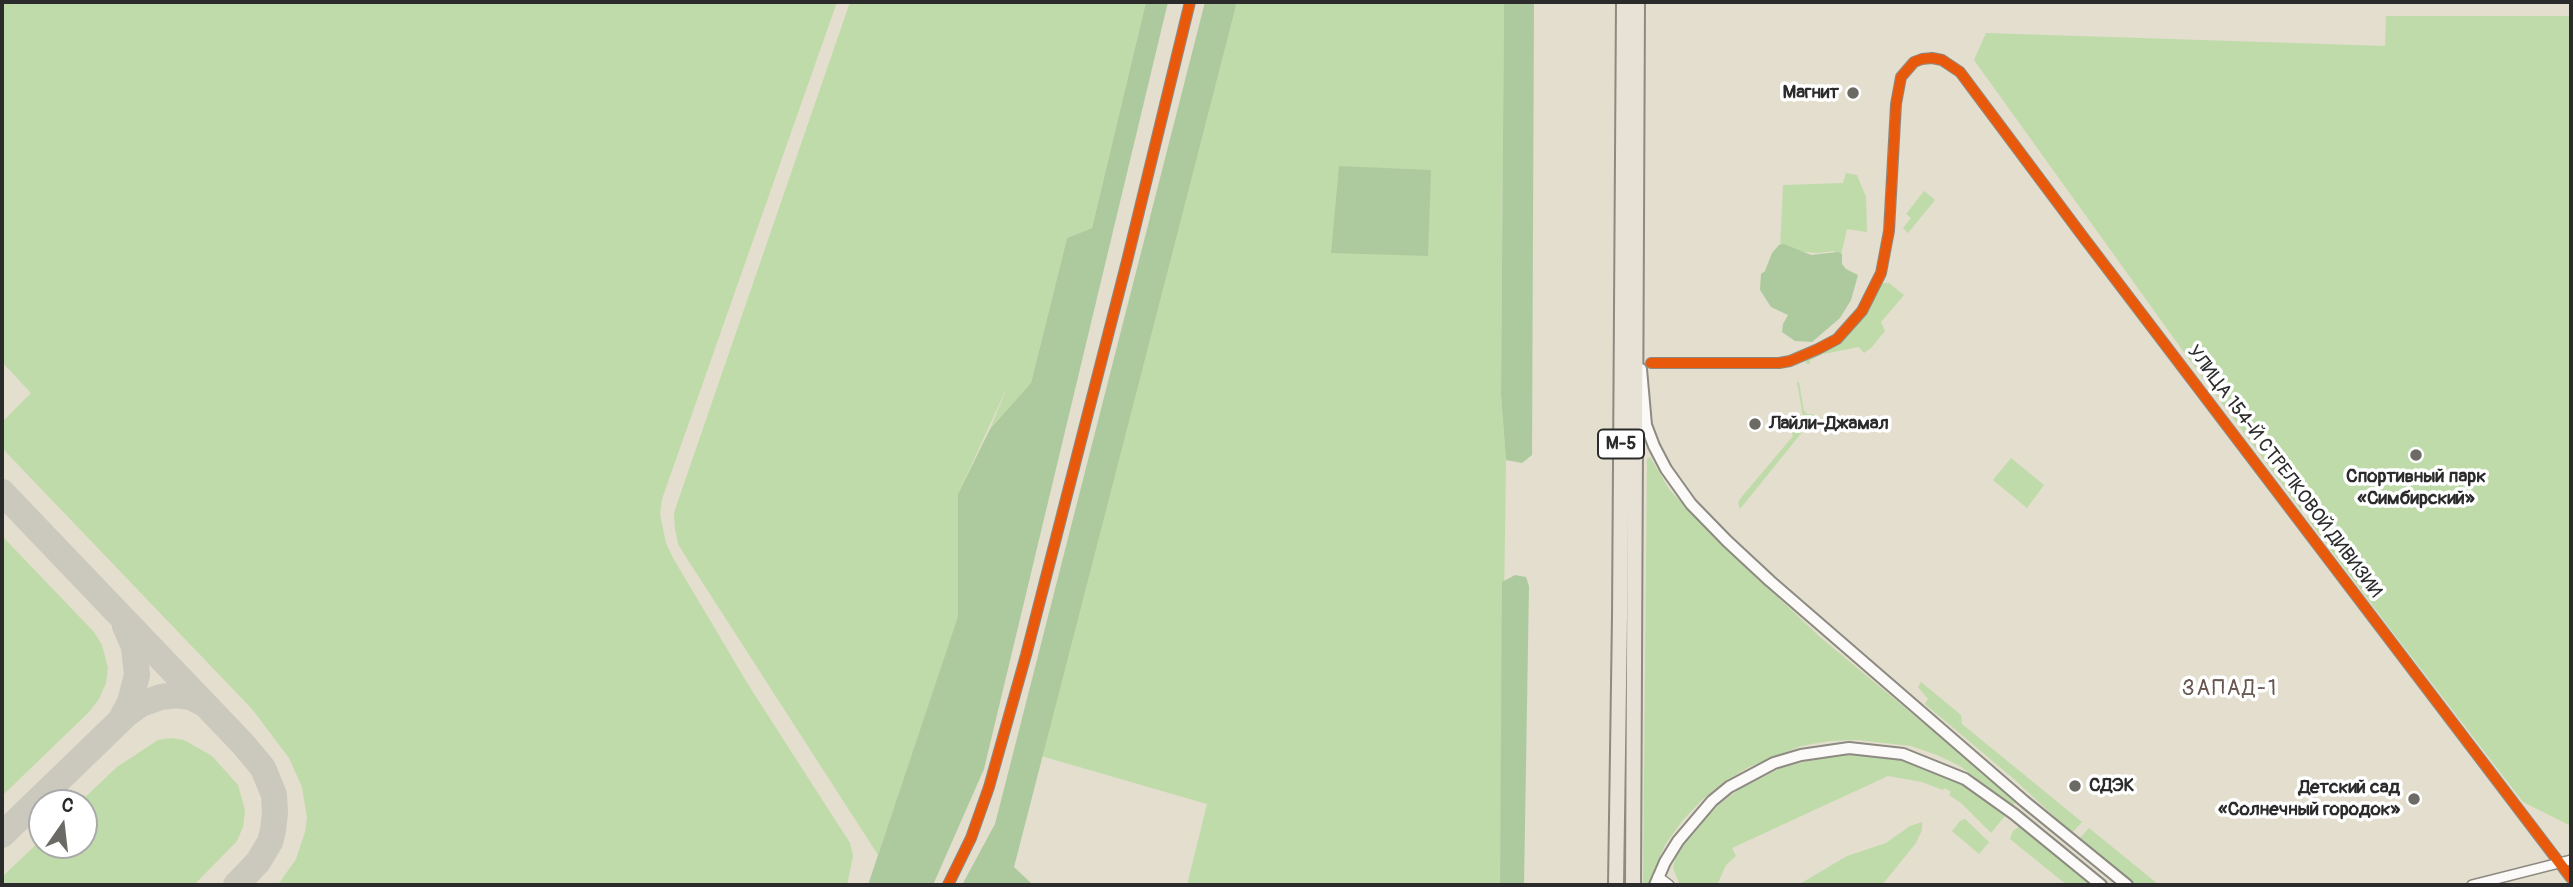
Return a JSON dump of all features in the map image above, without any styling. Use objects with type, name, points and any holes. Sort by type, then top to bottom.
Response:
[{"type":"highway","name":"М-5","points":[[1623,2],[1629,58],[1634,290],[1633,885]]},
{"type":"highway","name":"М-5","points":[[1616,885],[1629,58],[1637,2]]},
{"type":"street","points":[[948,885],[971,838],[989,787],[1026,656],[1190,2]]},
{"type":"street","name":"УЛИЦА 154-Й СТРЕЛКОВОЙ ДИВИЗИИ","points":[[1651,363],[1779,363],[1790,361],[1836,339],[1862,311],[1881,273],[1889,231],[1895,116],[1901,77],[1914,62],[1932,58],[1942,60],[1960,72],[2571,878]]},
{"type":"street","points":[[1634,290],[1646,425],[1659,457],[1677,487],[1727,541],[1770,581],[2024,801],[2127,885]]},
{"type":"street","points":[[1669,885],[1657,881],[1678,841],[1712,801],[1751,774],[1774,763],[1813,752],[1849,748],[1903,754],[1965,779],[2014,814],[2101,885]]},
{"type":"street","points":[[2014,814],[2024,801]]},
{"type":"street","points":[[2472,885],[2571,860]]},
{"type":"green space","points":[[2,2],[837,2],[662,499],[660,514],[666,543],[673,558],[749,686],[850,843],[853,856],[847,885],[278,885],[296,859],[307,818],[302,787],[289,758],[252,709],[2,448],[2,422],[31,393],[2,362]]},
{"type":"green space","points":[[850,2],[1146,2],[1092,228],[1067,238],[1031,383],[990,429],[1008,385],[958,494],[958,616],[878,855],[678,544],[674,513]]},
{"type":"green space","points":[[1146,2],[1168,2],[984,769],[933,885],[868,885],[958,616],[958,494],[990,429],[1031,383],[1067,238],[1092,228]]},
{"type":"green space","points":[[1205,2],[1237,2],[1014,867],[1033,885],[962,885],[995,824]]},
{"type":"green space","points":[[1237,2],[1504,2],[1501,395],[1506,460],[1500,885],[1187,885],[1207,804],[1041,756]]},
{"type":"green space","points":[[1504,2],[1534,2],[1532,455],[1522,463],[1506,460],[1501,395]]},
{"type":"green space","name":"Спортивный парк «Симбирский»","points":[[2386,16],[2571,16],[2571,826],[2523,802],[2186,355],[1974,60],[1986,33],[2385,46]]},
{"type":"green space","points":[[1339,166],[1431,170],[1428,256],[1331,253]]},
{"type":"green space","points":[[1846,173],[1857,175],[1866,197],[1867,232],[1847,229],[1841,255],[1834,251],[1818,253],[1780,250],[1783,185],[1843,183]]},
{"type":"green space","points":[[1924,191],[1935,200],[1908,233],[1903,228],[1911,218],[1906,214]]},
{"type":"green space","points":[[1784,244],[1811,255],[1837,252],[1842,254],[1842,264],[1858,275],[1851,300],[1840,318],[1812,342],[1795,341],[1782,332],[1788,315],[1771,307],[1760,290],[1761,274],[1765,271],[1772,253],[1779,245]]},
{"type":"green space","points":[[1882,283],[1889,283],[1904,295],[1881,322],[1885,331],[1871,348],[1864,353],[1859,347],[1823,354],[1807,364],[1804,359],[1864,313]]},
{"type":"green space","points":[[1797,382],[1804,411],[1816,415],[1740,509],[1740,499],[1793,436],[1790,426],[1804,422]]},
{"type":"green space","points":[[1650,457],[1669,489],[1718,541],[1820,637],[2017,801],[2012,806],[1960,766],[1911,746],[1857,740],[1801,746],[1749,767],[1725,781],[1703,799],[1682,821],[1665,845],[1648,885],[1643,885],[1647,459]]},
{"type":"green space","points":[[2011,458],[2044,485],[2027,508],[1993,480]]},
{"type":"green space","points":[[2,536],[94,632],[102,645],[108,668],[106,683],[89,712],[2,796]]},
{"type":"green space","points":[[1515,575],[1526,577],[1529,586],[1524,885],[1500,885],[1502,582]]},
{"type":"green space","points":[[1921,682],[1961,715],[1962,724],[2082,822],[2072,833],[2015,780],[1925,704],[1928,699],[1918,687]]},
{"type":"green space","points":[[158,740],[184,740],[212,756],[238,785],[245,810],[243,827],[237,841],[194,885],[2,885],[2,877],[28,852],[28,859],[98,859],[98,789],[94,789],[117,767]]},
{"type":"green space","points":[[1855,753],[1901,759],[1931,768],[1968,784],[2005,816],[1991,833],[1961,803],[1949,795],[1951,792],[1945,788],[1943,790],[1922,782],[1888,776],[1732,848],[1736,856],[1726,865],[1717,885],[1680,885],[1673,868],[1676,855],[1697,826],[1722,802],[1741,788],[1781,768],[1827,756]]},
{"type":"green space","points":[[1965,819],[1989,842],[1979,854],[1952,831]]},
{"type":"green space","points":[[1922,822],[1922,830],[1916,843],[1882,885],[1798,885],[1847,856],[1886,843],[1910,826]]},
{"type":"green space","points":[[2020,826],[2096,885],[2067,885],[2010,839],[2013,831]]},
{"type":"green space","points":[[2089,828],[2159,885],[2133,885],[2079,839]]},
{"type":"taxiway","points":[[2,492],[263,768],[274,795],[273,830],[270,842],[258,862],[236,885]]},
{"type":"taxiway","points":[[121,719],[130,702],[137,675],[134,647],[125,626]]},
{"type":"taxiway","points":[[2,835],[127,714],[141,704],[176,695],[191,697],[204,704]]},
{"type":"cycle path","points":[[948,885],[971,838],[989,787],[1026,655],[1190,2]]},
{"type":"cycle path","points":[[1651,363],[1779,363],[1790,361],[1837,339],[1862,311],[1881,273],[1889,231],[1896,104],[1901,77],[1914,62],[1932,58],[1942,60],[1960,72],[2571,878]]},
{"type":"place","name":"Магнит","points":[[1853,93]]},
{"type":"place","name":"Лайли-Джамал","points":[[1755,424]]},
{"type":"place","name":"Спортивный парк «Симбирский»","points":[[2416,455]]},
{"type":"place","name":"СДЭК","points":[[2075,786]]},
{"type":"place","name":"Детский сад «Солнечный городок»","points":[[2414,799]]},
{"type":"district","name":"ЗАПАД-1","points":[[2230,690]]}]
